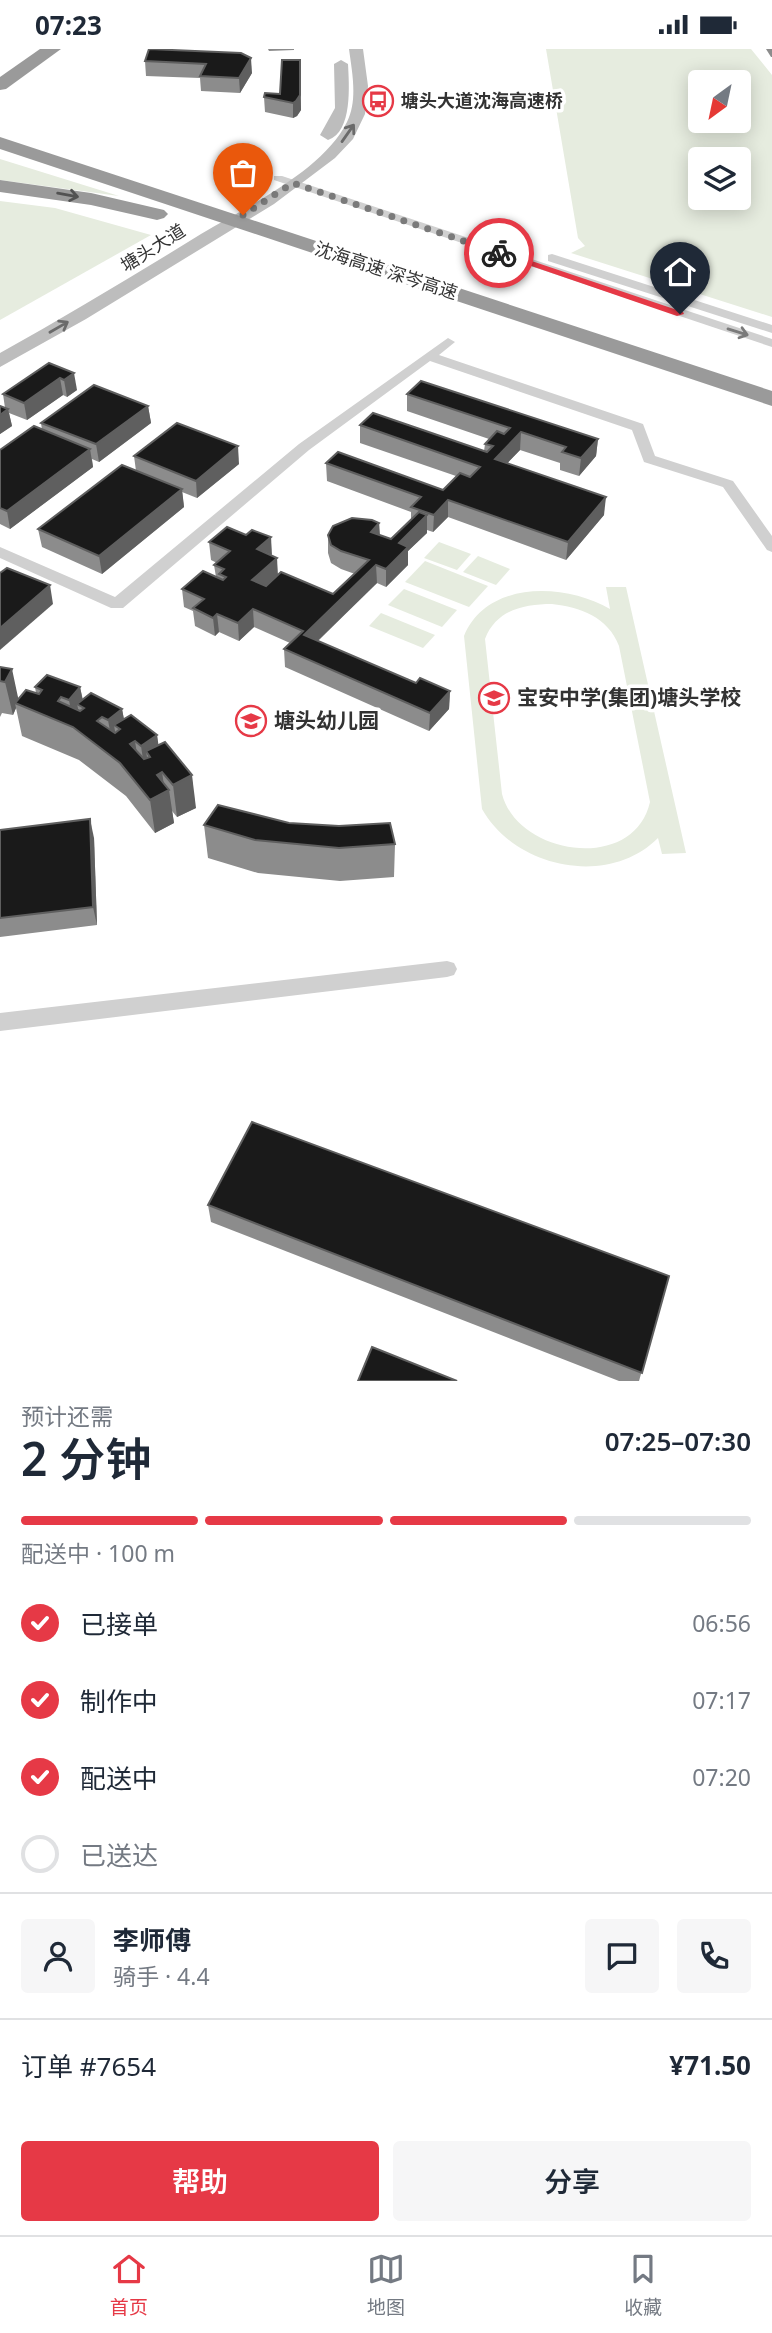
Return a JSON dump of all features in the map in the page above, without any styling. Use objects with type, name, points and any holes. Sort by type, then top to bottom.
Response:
[{"type":"highway","points":[[0,74],[36,49]]},
{"type":"highway","points":[[0,85],[52,49]]},
{"type":"highway","name":"沈海高速 深岑高速","points":[[0,128],[106,162],[273,233],[772,383]]},
{"type":"highway","points":[[35,134],[106,162]]},
{"type":"highway","name":"沈海高速 深岑高速","points":[[0,143],[197,200]]},
{"type":"highway","points":[[0,186],[91,199],[168,217],[273,233],[585,347],[772,400]]},
{"type":"main road","name":"塘头大道","points":[[0,361],[141,279],[291,177],[337,122],[344,95],[339,49]]},
{"type":"main road","name":"塘头大道","points":[[0,345],[330,154],[355,124],[361,95],[356,49]]},
{"type":"street","points":[[291,177],[772,330]]},
{"type":"street","points":[[291,177],[772,343]]},
{"type":"street","points":[[0,552],[117,604],[304,446],[448,342]]},
{"type":"street","points":[[428,356],[638,427],[649,459],[728,484],[772,547]]},
{"type":"street","points":[[0,1022],[447,969]]},
{"type":"shaded area","points":[[546,49],[751,49],[772,75],[772,317],[571,253],[585,246],[578,238]]},
{"type":"shaded area","points":[[0,159],[119,196],[0,180]]},
{"type":"shaded area","points":[[0,201],[55,208],[151,235],[0,320]]},
{"type":"shaded area","points":[[439,542],[471,554],[457,570],[424,558]]},
{"type":"shaded area","points":[[478,556],[510,569],[496,585],[463,572]]},
{"type":"shaded area","points":[[425,561],[488,586],[469,607],[405,582]]},
{"type":"shaded area","points":[[606,587],[626,587],[686,853],[662,854],[658,838],[637,854],[614,863],[589,866],[564,864],[539,857],[516,845],[497,829],[482,809],[464,636],[475,618],[490,605],[508,596],[529,592],[571,594],[610,609]],"holes":[[[562,605],[592,615],[608,628],[619,646],[650,802],[640,825],[622,839],[600,847],[576,848],[552,842],[530,831],[512,815],[502,794],[485,639],[496,621],[521,607]]]},
{"type":"shaded area","points":[[404,589],[457,610],[442,627],[388,605]]},
{"type":"shaded area","points":[[381,613],[435,635],[423,648],[369,626]]},
{"type":"building","points":[[149,49],[241,53],[251,58],[239,78],[200,76],[206,64],[145,61]]},
{"type":"building","points":[[282,60],[300,60],[300,95],[293,103],[264,97],[265,93],[280,94]]},
{"type":"building","points":[[49,363],[74,373],[64,380],[60,378],[24,403],[3,394]]},
{"type":"building","points":[[421,381],[598,439],[581,458],[562,452],[566,447],[521,432],[495,459],[606,497],[568,542],[448,500],[434,515],[411,507],[421,497],[326,463],[338,452],[443,490],[460,473],[470,477],[480,467],[360,425],[373,413],[487,452],[493,446],[485,444],[497,431],[504,434],[510,428],[407,394]]},
{"type":"building","points":[[94,385],[148,406],[96,444],[41,423]]},
{"type":"building","points":[[0,406],[8,409],[0,415]]},
{"type":"building","points":[[177,423],[238,446],[196,481],[134,456]]},
{"type":"building","points":[[34,426],[90,449],[7,511],[0,508],[0,450]]},
{"type":"building","points":[[122,465],[182,489],[99,556],[38,529]]},
{"type":"building","points":[[419,512],[427,515],[399,543],[408,547],[386,569],[376,565],[304,635],[416,683],[420,678],[450,691],[430,713],[284,649],[303,631],[253,609],[238,623],[217,614],[213,618],[193,608],[204,599],[182,589],[203,571],[223,580],[226,577],[219,574],[224,569],[214,565],[230,551],[209,542],[227,527],[246,535],[252,530],[271,537],[257,549],[277,558],[252,580],[266,586],[281,572],[333,594],[369,560],[331,545],[328,535],[333,526],[352,518],[372,520],[379,523],[371,532],[391,539]]},
{"type":"building","points":[[7,568],[50,585],[0,628],[0,573]]},
{"type":"building","points":[[0,667],[12,669],[5,682],[0,681]]},
{"type":"building","points":[[47,675],[80,687],[69,700],[61,697],[58,701],[80,711],[84,708],[77,704],[91,693],[122,709],[108,720],[102,717],[97,721],[115,733],[120,729],[114,725],[131,715],[157,735],[141,746],[135,741],[130,744],[144,759],[150,757],[146,751],[165,742],[192,775],[173,785],[162,772],[157,775],[169,790],[150,800],[120,763],[73,727],[15,703],[26,690],[39,694],[42,690],[35,687]]},
{"type":"building","points":[[218,805],[289,823],[339,826],[390,823],[395,844],[339,848],[255,840],[204,825]]},
{"type":"building","points":[[90,819],[93,907],[0,918],[0,830]]},
{"type":"building","points":[[252,1122],[669,1276],[642,1373],[208,1205]]},
{"type":"building","points":[[372,1347],[457,1381],[358,1381]]},
{"type":"way so far","points":[[243,215],[293,183],[499,253]]},
{"type":"place","name":"塘头大道沈海高速桥","points":[[378,101]]},
{"type":"place","name":"宝安中学(集团)塘头学校","points":[[494,698]]},
{"type":"place","name":"塘头幼儿园","points":[[251,721]]},
{"type":"route","points":[[499,253],[680,314]]}]
